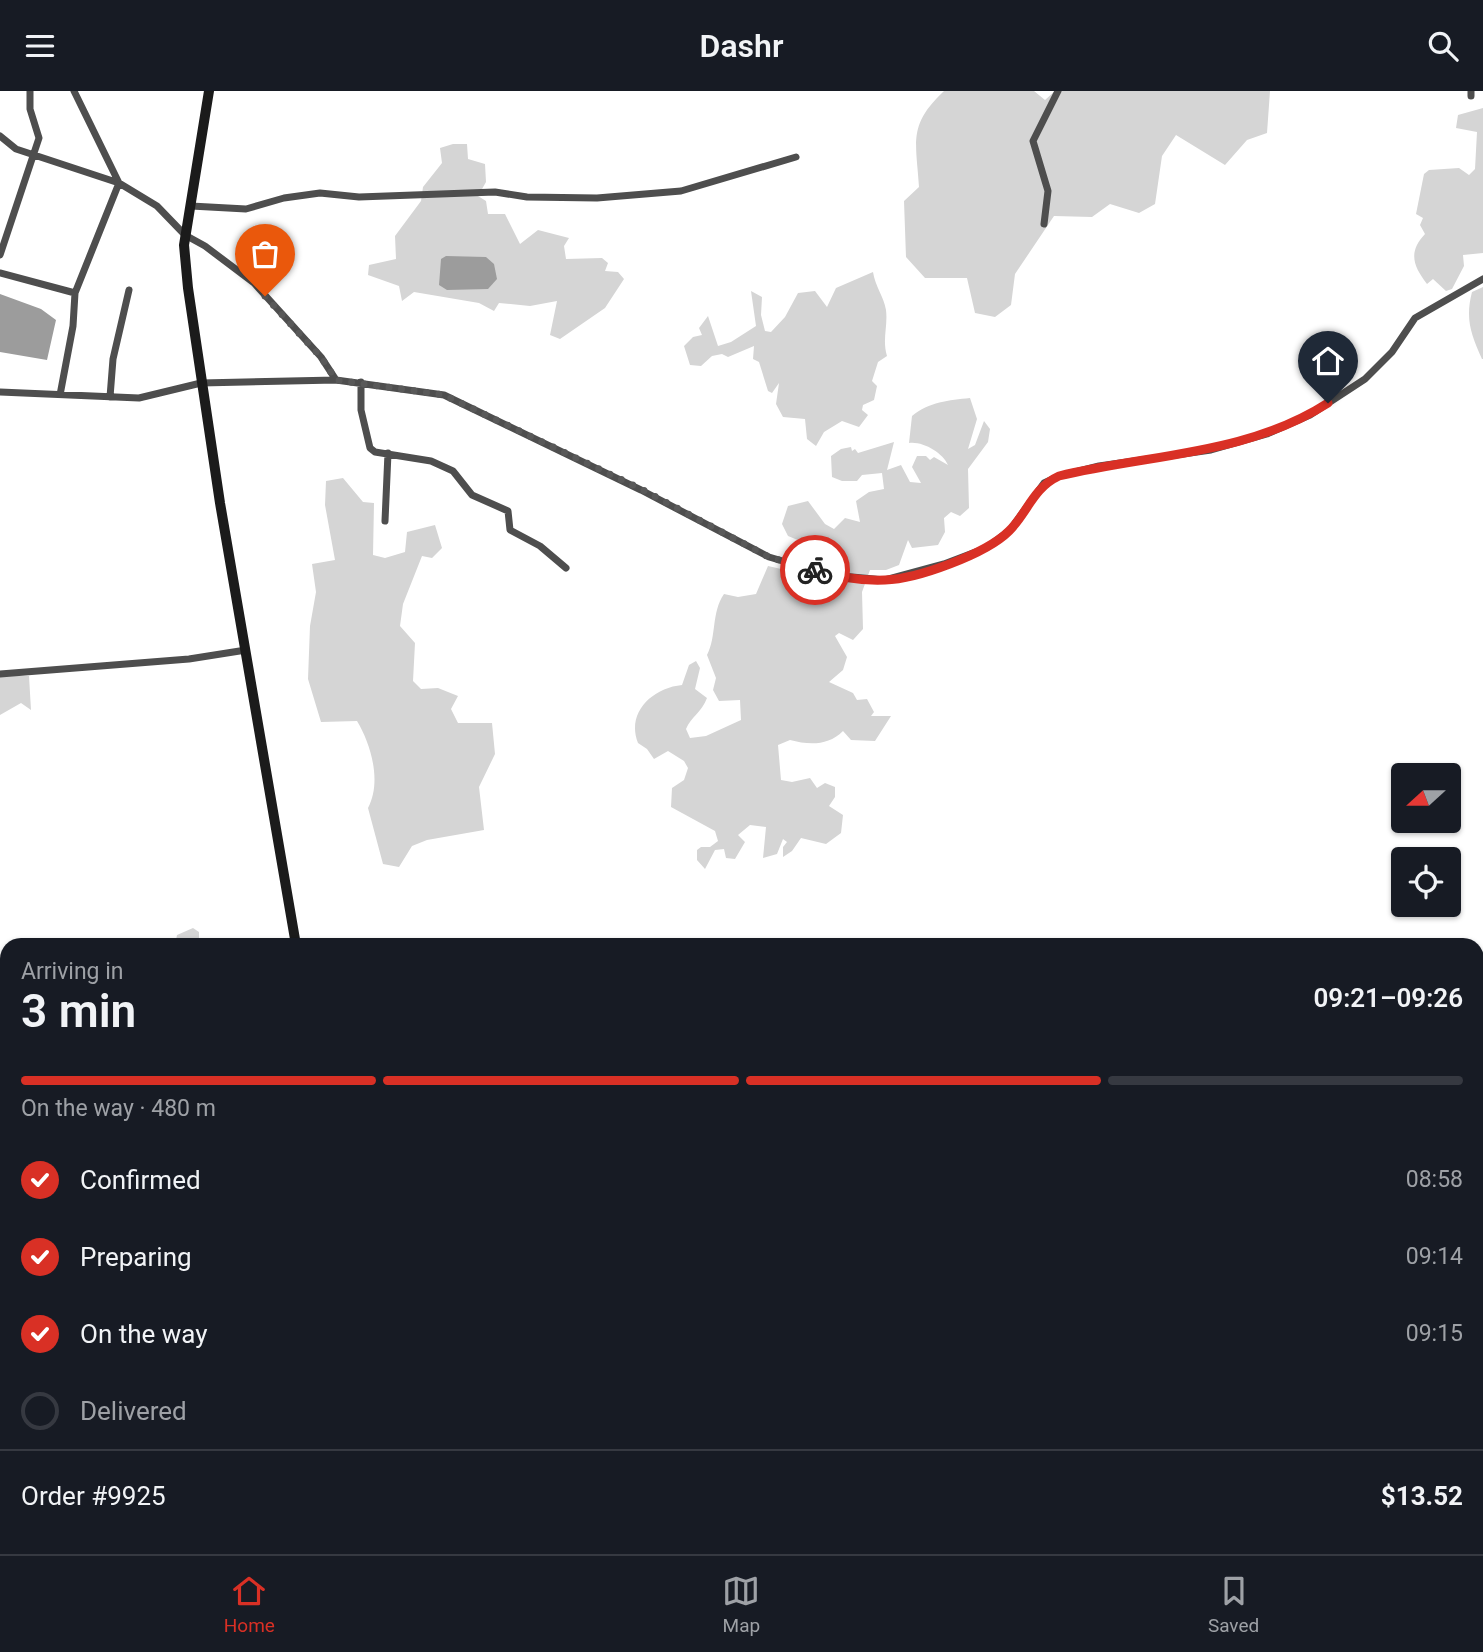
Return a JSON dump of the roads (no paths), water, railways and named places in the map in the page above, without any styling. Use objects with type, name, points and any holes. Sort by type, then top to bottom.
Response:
[{"type":"main road","points":[[209,91],[186,235],[188,288],[201,383],[295,938]]},
{"type":"street","points":[[0,255],[29,160],[39,138],[30,109],[30,91]]},
{"type":"street","points":[[61,395],[73,326],[75,293],[118,183],[74,91]]},
{"type":"street","points":[[1044,224],[1048,191],[1033,141],[1058,91]]},
{"type":"street","points":[[0,137],[16,149],[118,183],[157,206],[186,235],[254,283],[321,357],[336,380]]},
{"type":"street","points":[[191,206],[246,209],[284,198],[320,193],[359,197],[495,192],[527,197],[597,198],[681,191],[796,157]]},
{"type":"street","points":[[0,273],[75,293]]},
{"type":"street","points":[[0,392],[139,398],[201,383],[336,380],[444,395],[641,489],[769,557],[830,575],[885,580],[944,564],[986,548],[1010,530],[1044,483],[1059,476],[1211,450],[1267,434],[1310,415],[1365,379],[1392,352],[1415,319],[1483,279]]},
{"type":"street","points":[[110,397],[113,359],[129,290]]},
{"type":"street","points":[[361,383],[361,410],[370,448],[374,452],[431,461],[453,471],[472,495],[508,511],[510,530],[540,546],[566,568]]},
{"type":"street","points":[[385,521],[388,453]]},
{"type":"street","points":[[0,674],[190,659],[246,650]]}]
